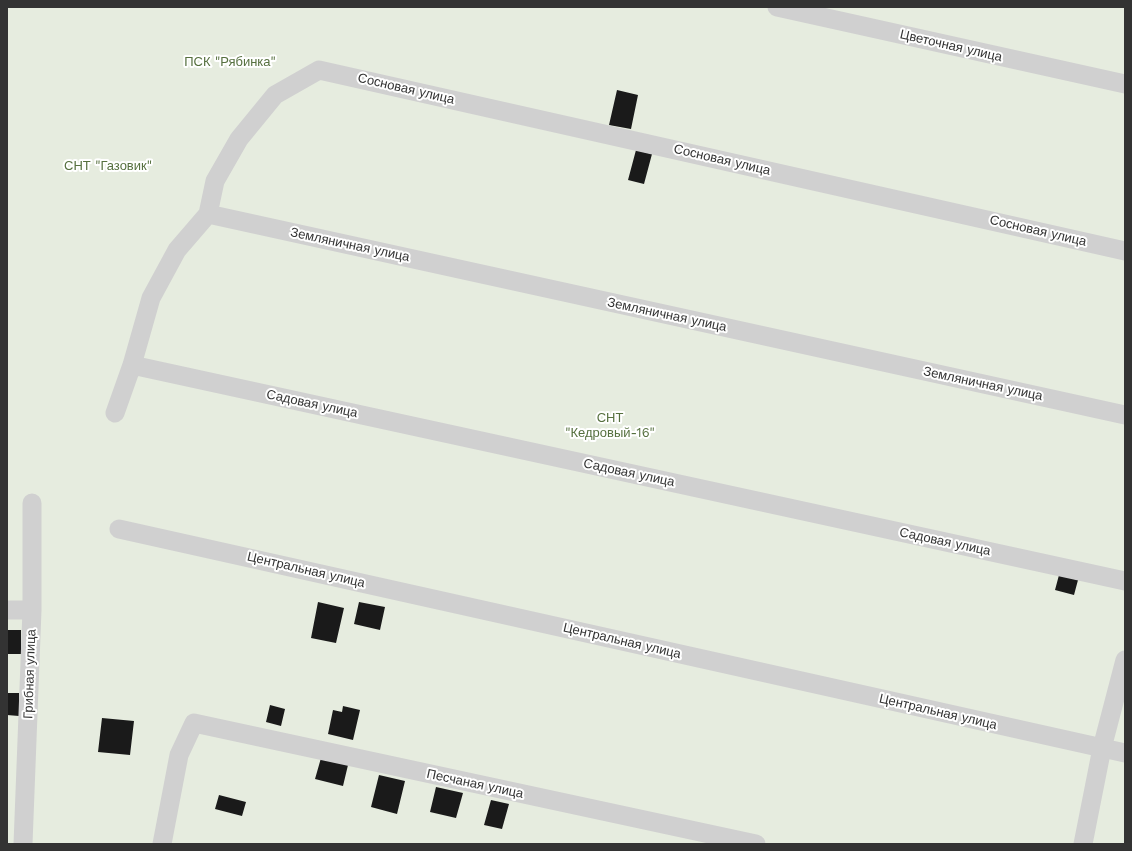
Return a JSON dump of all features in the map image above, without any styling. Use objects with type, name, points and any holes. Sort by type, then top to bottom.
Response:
[{"type":"street","name":"Цветочная улица","points":[[777,7],[1125,84]]},
{"type":"street","name":"Сосновая улица","points":[[208,214],[215,181],[239,139],[275,95],[319,70],[1125,251]]},
{"type":"street","points":[[115,413],[132,365],[151,298],[177,250],[208,214]]},
{"type":"street","name":"Земляничная улица","points":[[208,214],[1125,415]]},
{"type":"street","name":"Садовая улица","points":[[132,365],[1125,581]]},
{"type":"street","name":"Грибная улица","points":[[23,844],[32,610],[32,503]]},
{"type":"street","name":"Центральная улица","points":[[119,529],[1125,753]]},
{"type":"street","points":[[7,610],[32,610]]},
{"type":"street","points":[[1083,844],[1102,748],[1125,660]]},
{"type":"street","name":"Песчаная улица","points":[[162,844],[179,755],[194,723],[756,844]]},
{"type":"green space","name":"СНТ \"Кедровый-16\"","points":[[7,7],[1125,7],[1125,844],[7,844]]},
{"type":"building","points":[[617,90],[638,95],[631,129],[609,125]]},
{"type":"building","points":[[636,150],[652,154],[644,184],[628,180]]},
{"type":"building","points":[[1059,575],[1078,580],[1074,595],[1055,590]]},
{"type":"building","points":[[318,602],[344,608],[336,643],[311,638]]},
{"type":"building","points":[[359,602],[385,607],[380,630],[354,624]]},
{"type":"building","points":[[7,630],[21,630],[21,654],[7,654]]},
{"type":"building","points":[[7,693],[19,693],[19,716],[7,715]]},
{"type":"building","points":[[270,705],[285,709],[281,726],[266,722]]},
{"type":"building","points":[[343,706],[360,710],[353,740],[328,734],[333,710],[342,712]]},
{"type":"building","points":[[102,718],[134,721],[130,755],[98,752]]},
{"type":"building","points":[[321,758],[348,765],[343,786],[315,779]]},
{"type":"building","points":[[379,775],[405,781],[397,814],[371,807]]},
{"type":"building","points":[[436,787],[463,793],[456,818],[430,812]]},
{"type":"building","points":[[219,795],[246,802],[242,816],[215,809]]},
{"type":"building","points":[[491,800],[509,804],[502,829],[484,825]]},
{"type":"park label","name":"ПСК \"Рябинка\"","points":[[230,62]]},
{"type":"park label","name":"СНТ \"Газовик\"","points":[[108,166]]}]
